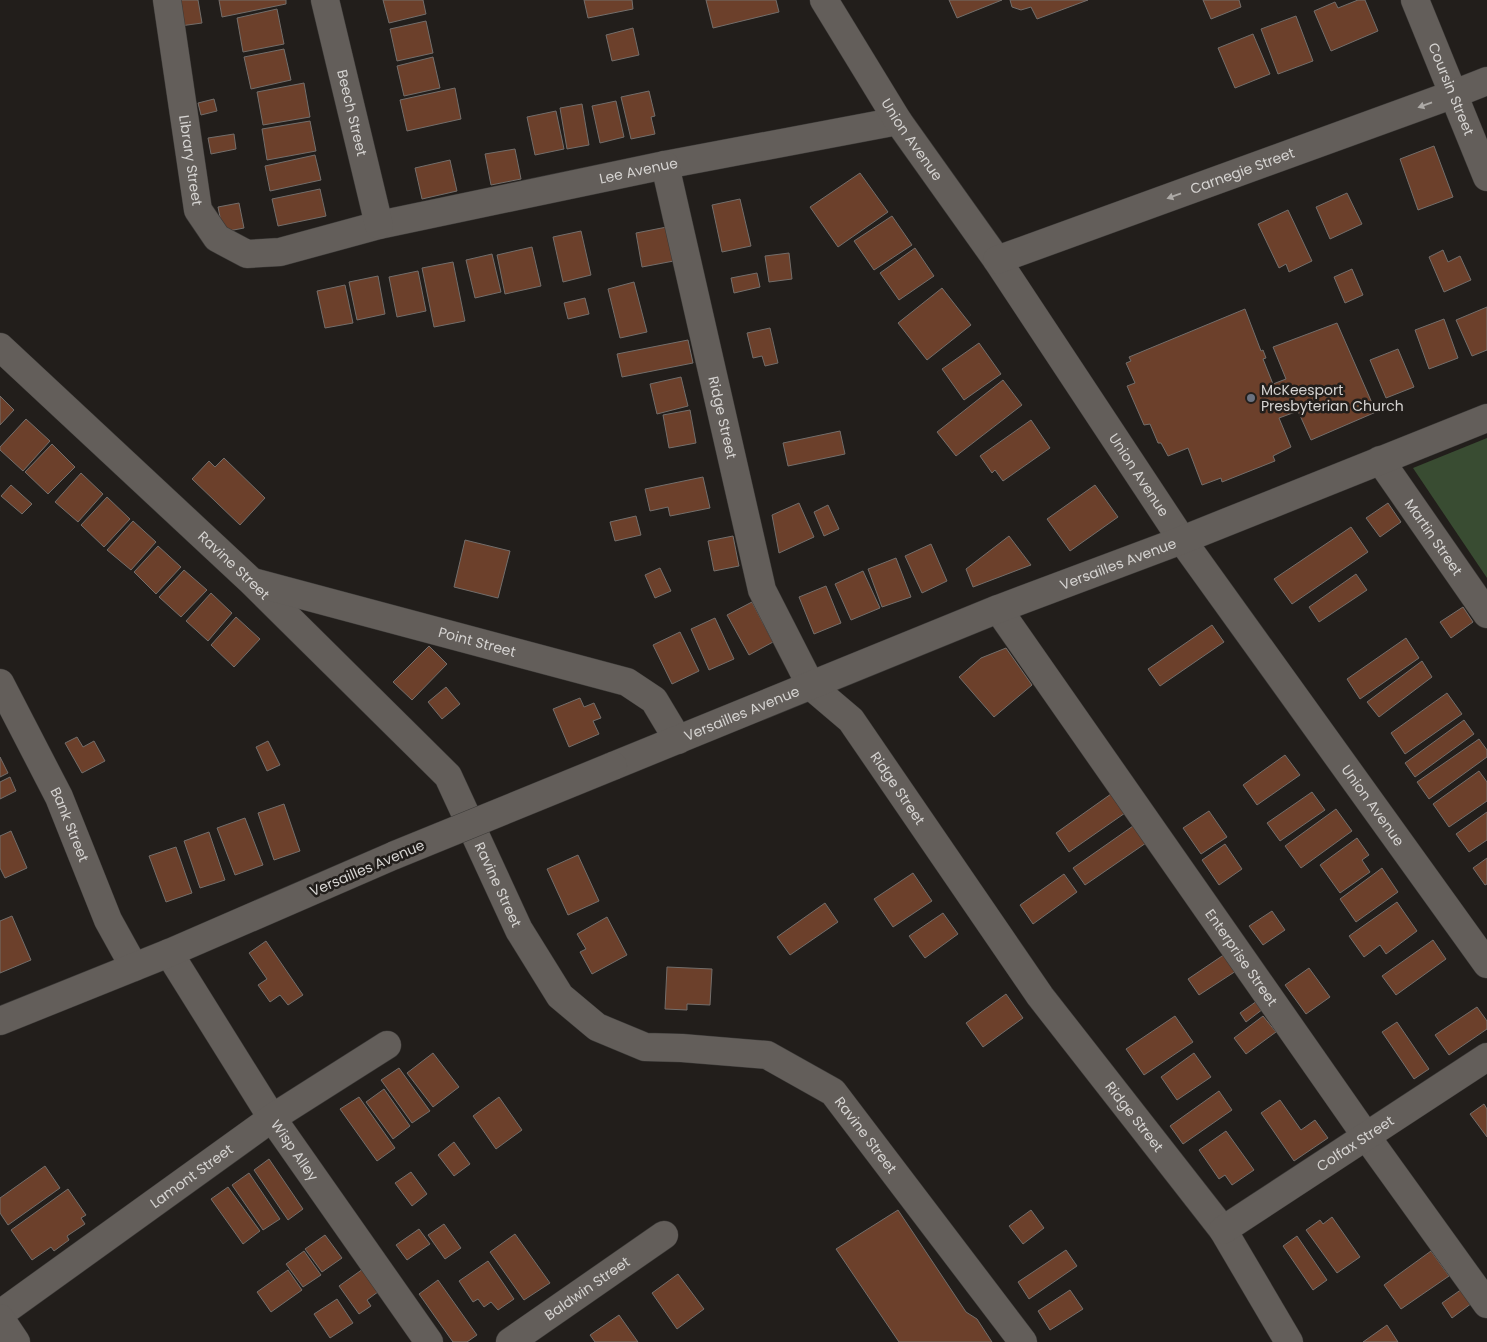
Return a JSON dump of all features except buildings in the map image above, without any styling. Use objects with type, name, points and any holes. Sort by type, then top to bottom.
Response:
[{"type":"street","name":"Library Street","points":[[168,0],[198,210],[217,238],[247,254],[280,252],[379,226]]},
{"type":"street","name":"Beech Street","points":[[324,0],[379,226]]},
{"type":"street","name":"Union Avenue","points":[[824,0],[898,121],[997,260],[1182,540],[1487,964]]},
{"type":"street","name":"Coursin Street","points":[[1416,0],[1487,177]]},
{"type":"street","name":"Carnegie Street","points":[[997,260],[1487,81]]},
{"type":"street","name":"Lee Avenue","points":[[379,226],[665,165],[898,121]]},
{"type":"street","name":"Ridge Street","points":[[665,165],[762,590],[810,686],[851,720],[1040,996],[1223,1230],[1289,1342]]},
{"type":"street","name":"Ravine Street","points":[[0,347],[252,582],[448,776],[519,930],[560,996],[598,1027],[645,1047],[767,1055],[833,1092],[1023,1342]]},
{"type":"street","name":"Versailles Avenue","points":[[0,1021],[169,953],[395,855],[810,686],[1487,418]]},
{"type":"street","name":"Martin Street","points":[[1380,460],[1487,614]]},
{"type":"street","name":"Point Street","points":[[252,582],[627,682],[654,700],[678,740]]},
{"type":"street","name":"Enterprise Street","points":[[998,610],[1366,1136],[1487,1304]]},
{"type":"street","name":"Bank Street","points":[[0,683],[59,797],[108,920],[134,967]]},
{"type":"street","name":"Wisp Alley","points":[[169,953],[272,1118],[430,1342]]},
{"type":"street","name":"Lamont Street","points":[[0,1314],[272,1118],[387,1045]]},
{"type":"street","name":"Colfax Street","points":[[1223,1230],[1487,1057]]},
{"type":"street","name":"Baldwin Street","points":[[510,1342],[664,1235]]},
{"type":"street","points":[[0,1318],[16,1342]]},
{"type":"green space","points":[[1487,438],[1487,578],[1413,468]]},
{"type":"place","name":"McKeesport Presbyterian Church","points":[[1251,398]]}]
